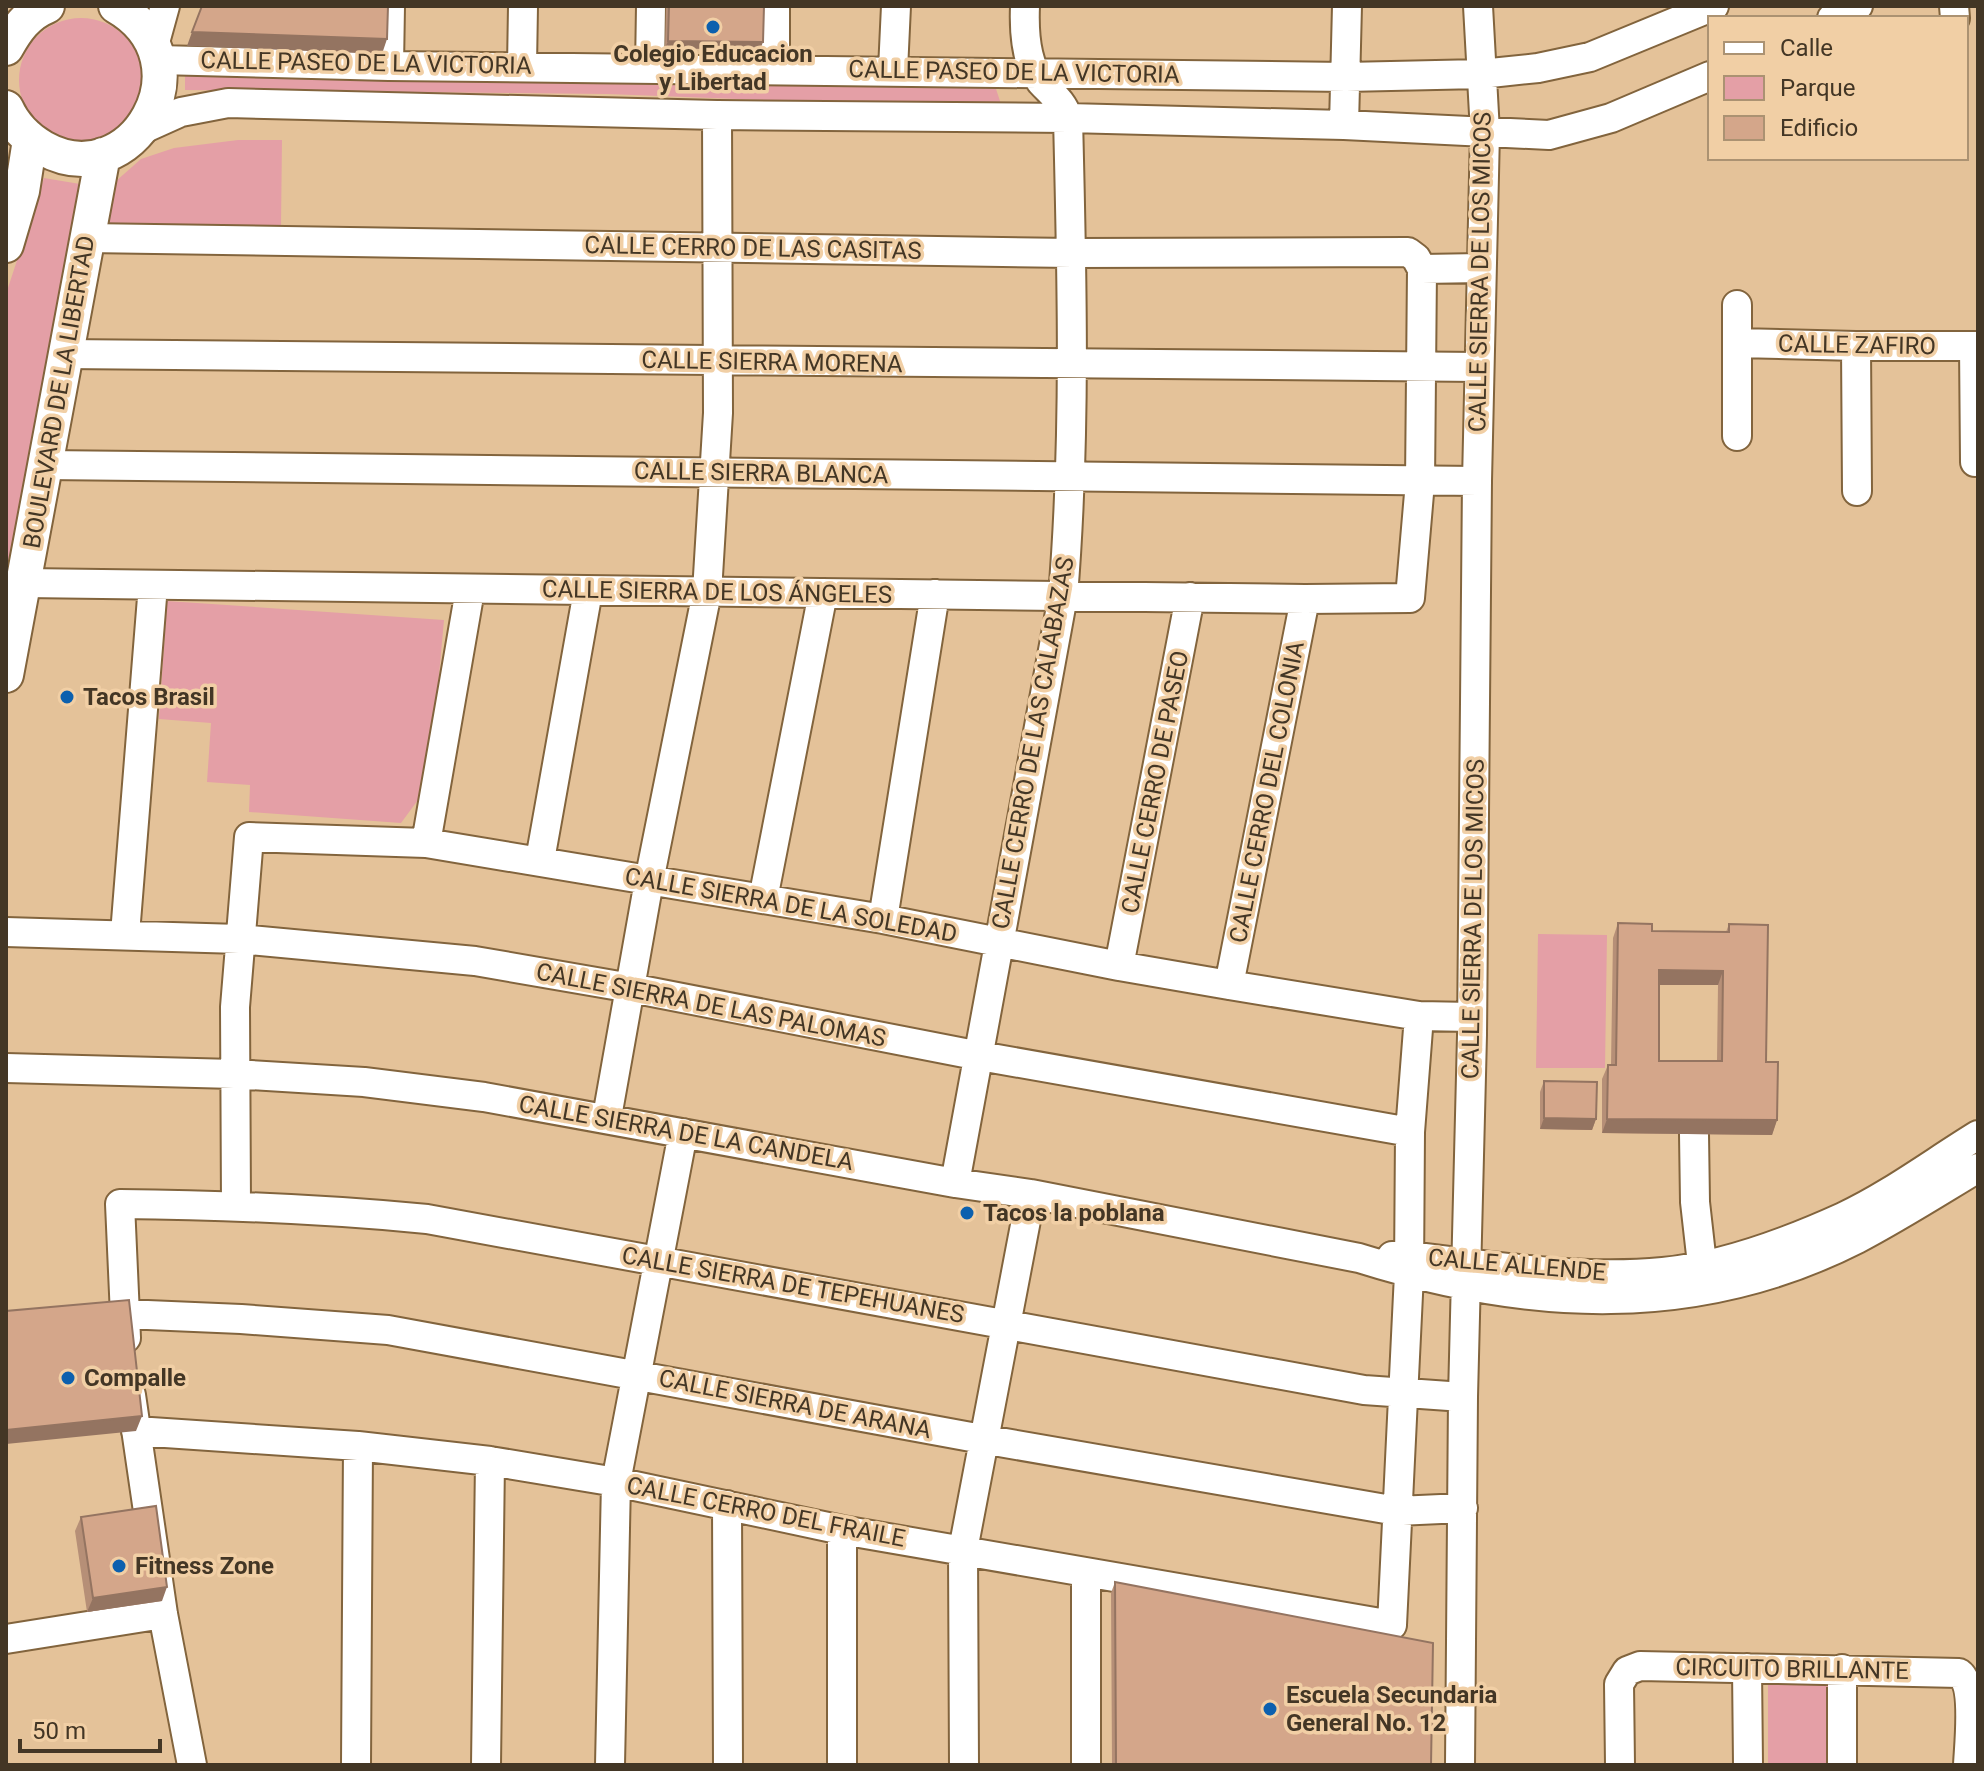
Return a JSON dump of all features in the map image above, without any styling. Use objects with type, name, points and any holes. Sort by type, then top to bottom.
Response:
[{"type":"main road","points":[[6,48],[19,26],[47,6]]},
{"type":"main road","points":[[6,108],[16,127],[30,140],[52,153],[77,158],[103,155],[124,145],[141,130],[152,115],[158,98],[161,80],[157,53],[133,17],[116,6]]},
{"type":"main road","points":[[6,245],[22,191],[30,140]]},
{"type":"main road","name":"BOULEVARD DE LA LIBERTAD","points":[[6,675],[103,155]]},
{"type":"street","points":[[157,53],[165,6]]},
{"type":"street","points":[[389,66],[390,6]]},
{"type":"street","points":[[522,66],[523,6]]},
{"type":"street","points":[[650,68],[651,6]]},
{"type":"street","points":[[775,6],[775,69]]},
{"type":"street","points":[[893,70],[896,6]]},
{"type":"street","points":[[1025,6],[1027,50],[1035,72],[1065,106],[1068,118]]},
{"type":"street","points":[[1344,125],[1347,6]]},
{"type":"street","name":"CALLE SIERRA DE LOS MICOS","points":[[1460,1765],[1477,481],[1485,132],[1478,6]]},
{"type":"street","points":[[1836,16],[1858,6]]},
{"type":"street","name":"CALLE PASEO DE LA VICTORIA","points":[[157,53],[389,66],[1346,77],[1481,74],[1538,68],[1590,57],[1714,11]]},
{"type":"street","name":"CALLE PASEO DE LA VICTORIA","points":[[141,130],[181,112],[228,103],[717,115],[1068,118],[1344,125],[1549,135],[1584,127],[1708,77]]},
{"type":"street","points":[[607,1117],[649,881],[707,592],[716,472],[717,115]]},
{"type":"street","name":"CALLE CERRO DE LAS CALABAZAS","points":[[955,1183],[1063,596],[1071,365],[1068,118]]},
{"type":"street","name":"CALLE CERRO DE LAS CASITAS","points":[[87,238],[1072,253],[1408,252],[1419,264],[1481,268]]},
{"type":"street","points":[[1419,264],[1420,482]]},
{"type":"street","points":[[1737,305],[1737,436]]},
{"type":"street","name":"CALLE ZAFIRO","points":[[1737,343],[1976,346]]},
{"type":"street","points":[[1856,346],[1857,491]]},
{"type":"street","points":[[1975,462],[1976,346]]},
{"type":"street","name":"CALLE SIERRA MORENA","points":[[64,354],[1479,367]]},
{"type":"street","name":"CALLE SIERRA BLANCA","points":[[45,465],[1477,481]]},
{"type":"street","name":"CALLE SIERRA DE LOS ÁNGELES","points":[[25,583],[1410,598],[1420,482]]},
{"type":"street","points":[[125,934],[153,585]]},
{"type":"street","points":[[426,843],[470,590]]},
{"type":"street","points":[[540,860],[588,591]]},
{"type":"street","points":[[763,899],[823,593]]},
{"type":"street","points":[[883,919],[935,594]]},
{"type":"street","name":"CALLE CERRO DE PASEO","points":[[1119,966],[1190,597]]},
{"type":"street","name":"CALLE CERRO DEL COLONIA","points":[[1229,985],[1305,599]]},
{"type":"street","name":"CALLE SIERRA DE LA SOLEDAD","points":[[239,939],[249,837],[426,843],[883,919],[1229,985],[1419,1016],[1472,1017]]},
{"type":"street","name":"CALLE SIERRA DE LAS PALOMAS","points":[[6,932],[239,939],[475,961],[980,1056],[1410,1132]]},
{"type":"street","points":[[236,1205],[234,1074],[239,939]]},
{"type":"street","points":[[1397,1511],[1409,1265],[1410,1132],[1419,1016]]},
{"type":"street","name":"CALLE SIERRA DE LA CANDELA","points":[[6,1068],[234,1074],[484,1097],[1409,1265]]},
{"type":"street","points":[[610,1765],[616,1482],[683,1133]]},
{"type":"street","points":[[1694,1134],[1695,1202],[1702,1264]]},
{"type":"street","name":"CALLE ALLENDE","points":[[1666,1284],[1702,1264],[1802,1234],[1846,1216],[1978,1135]]},
{"type":"street","name":"CALLE ALLENDE","points":[[1409,1265],[1466,1275],[1562,1300],[1601,1301],[1666,1284],[1745,1281],[1810,1260],[1869,1232],[1978,1168]]},
{"type":"street","points":[[964,1765],[963,1550],[1031,1194]]},
{"type":"street","name":"CALLE SIERRA DE TEPEHUANES","points":[[124,1314],[120,1204],[324,1209],[427,1219],[1364,1390],[1463,1397]]},
{"type":"street","points":[[124,1314],[128,1377],[163,1614],[192,1765]]},
{"type":"street","name":"CALLE SIERRA DE ARANA","points":[[124,1314],[388,1330],[982,1439],[1397,1511],[1463,1508]]},
{"type":"street","name":"CALLE CERRO DEL FRAILE","points":[[136,1431],[358,1446],[490,1461],[616,1482],[842,1530],[1392,1625],[1397,1511]]},
{"type":"street","points":[[356,1765],[358,1446]]},
{"type":"street","points":[[486,1765],[490,1461]]},
{"type":"street","points":[[727,1505],[728,1765]]},
{"type":"street","points":[[842,1530],[842,1765]]},
{"type":"street","points":[[1086,1573],[1086,1765]]},
{"type":"street","points":[[6,1639],[163,1614]]},
{"type":"street","name":"CIRCUITO BRILLANTE","points":[[1620,1765],[1619,1684],[1627,1671],[1640,1666],[1959,1673],[1965,1677],[1969,1691],[1968,1765]]},
{"type":"street","points":[[1747,1668],[1748,1765]]},
{"type":"street","points":[[1842,1669],[1842,1765]]},
{"type":"green space","points":[[81,18],[105,23],[125,36],[138,56],[143,80],[138,104],[125,124],[105,137],[81,142],[57,137],[37,124],[24,104],[19,80],[24,56],[37,36],[57,23]]},
{"type":"green space","points":[[185,73],[995,86],[1001,104],[994,109],[607,94],[185,90]]},
{"type":"green space","points":[[238,140],[282,140],[281,225],[104,226],[107,189],[141,159],[174,148]]},
{"type":"green space","points":[[44,178],[86,185],[6,628],[6,294]]},
{"type":"green space","points":[[167,601],[444,620],[429,785],[401,823],[249,812],[250,785],[207,782],[211,723],[159,719]]},
{"type":"green space","points":[[1538,934],[1607,935],[1605,1068],[1536,1068]]},
{"type":"green space","points":[[1768,1676],[1833,1676],[1833,1765],[1768,1765]]},
{"type":"building","points":[[202,6],[388,6],[387,39],[192,32]]},
{"type":"building","name":"Colegio Educacion y Libertad","points":[[669,6],[764,6],[763,42],[668,41]]},
{"type":"building","points":[[1618,923],[1652,924],[1652,931],[1729,932],[1729,924],[1768,925],[1766,1062],[1778,1062],[1777,1120],[1607,1119],[1608,1065],[1616,1065]],"holes":[[[1659,970],[1723,971],[1722,1061],[1659,1061]]]},
{"type":"building","points":[[1544,1081],[1597,1082],[1596,1119],[1544,1118]]},
{"type":"building","name":"Compalle","points":[[129,1300],[142,1416],[6,1430],[6,1311]]},
{"type":"building","name":"Fitness Zone","points":[[156,1506],[167,1587],[93,1598],[81,1517]]},
{"type":"building","name":"Escuela Secundaria General No. 12","points":[[1115,1582],[1433,1643],[1431,1765],[1116,1765]]},
{"type":"place","name":"Colegio Educacion y Libertad","points":[[713,27]]},
{"type":"place","name":"Tacos Brasil","points":[[67,697]]},
{"type":"place","name":"Tacos la poblana","points":[[967,1213]]},
{"type":"place","name":"Compalle","points":[[68,1378]]},
{"type":"place","name":"Fitness Zone","points":[[119,1566]]},
{"type":"place","name":"Escuela Secundaria General No. 12","points":[[1270,1709]]}]
